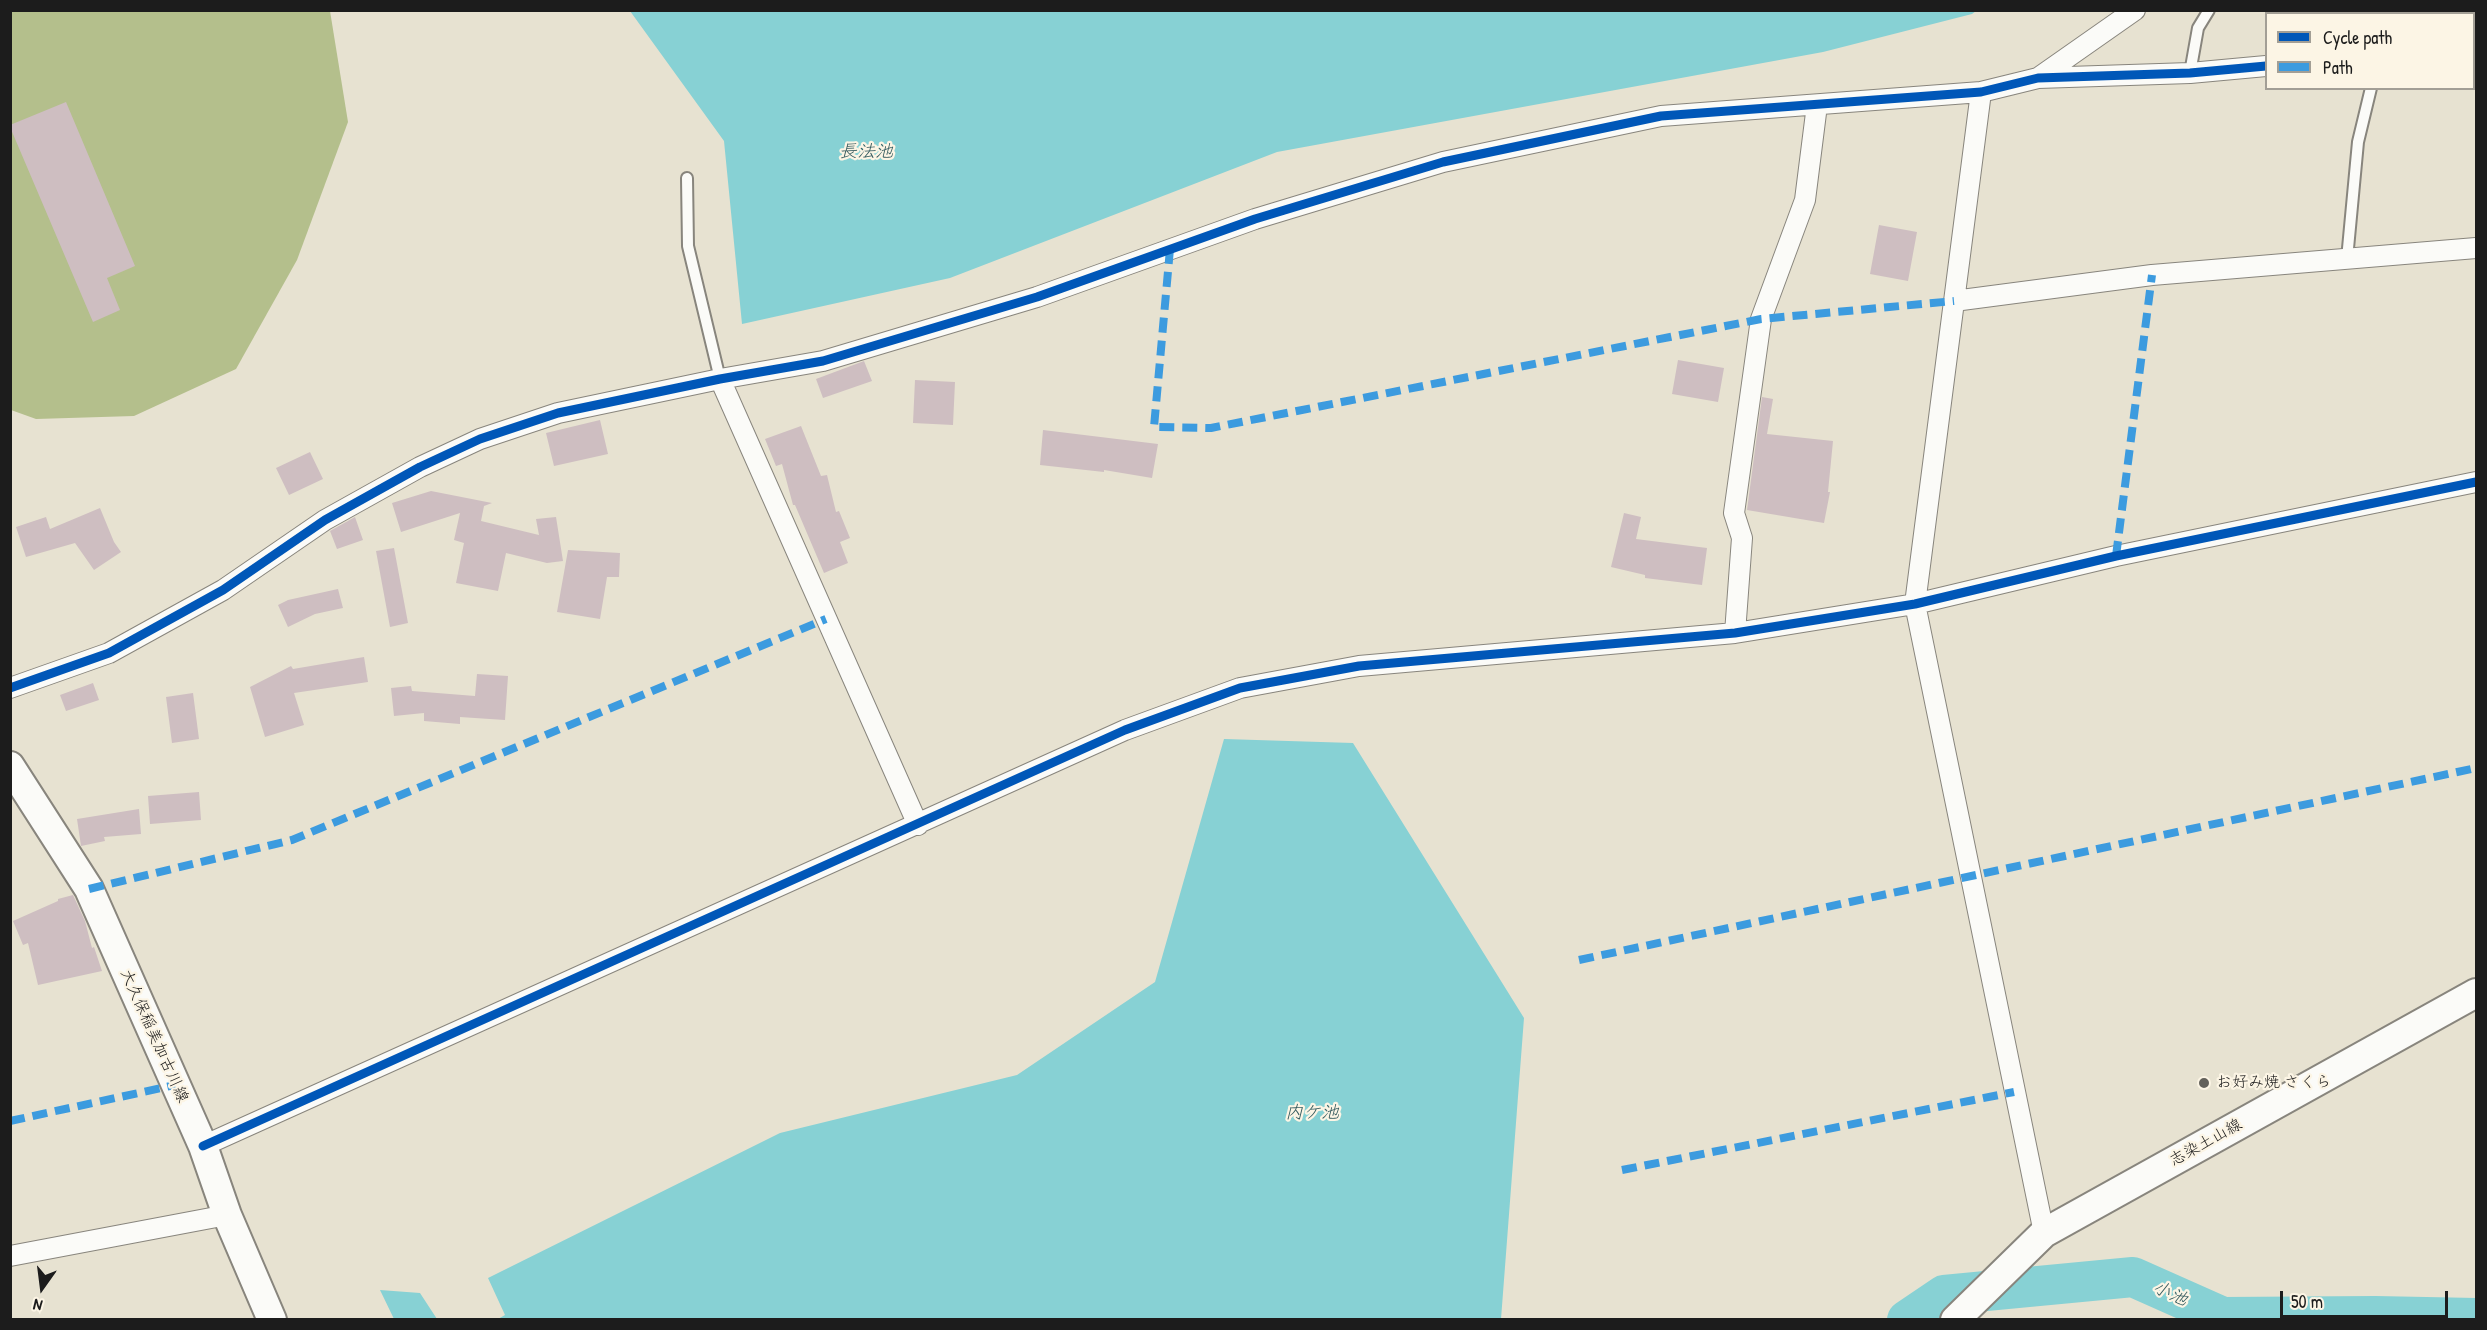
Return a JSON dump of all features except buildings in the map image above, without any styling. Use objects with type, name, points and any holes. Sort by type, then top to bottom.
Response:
[{"type":"main road","name":"大久保稲美加古川線","points":[[10,766],[89,889],[203,1146],[226,1215],[272,1320]]},
{"type":"main road","name":"志染土山線","points":[[1955,1320],[2044,1233],[2476,993]]},
{"type":"street","points":[[2038,78],[2134,10]]},
{"type":"street","points":[[10,688],[109,653],[223,590],[325,520],[420,467],[480,439],[558,412],[720,379],[823,362],[1037,297],[1255,219],[1443,162],[1661,116],[1981,92],[2038,78],[2190,73],[2265,66]]},
{"type":"street","points":[[1981,92],[1915,604],[2044,1233]]},
{"type":"street","points":[[1735,633],[1742,538],[1734,513],[1761,319],[1805,200],[1817,105]]},
{"type":"street","points":[[1954,301],[2152,275],[2476,248]]},
{"type":"street","points":[[720,379],[918,825]]},
{"type":"street","points":[[203,1146],[1125,730],[1240,688],[1359,666],[1735,633],[1915,604],[2116,556],[2476,482]]},
{"type":"street","points":[[10,1256],[226,1215]]},
{"type":"lane","points":[[2190,73],[2199,28],[2209,10]]},
{"type":"lane","points":[[2347,259],[2358,142],[2371,90]]},
{"type":"lane","points":[[687,178],[688,246],[720,379]]},
{"type":"green space","points":[[11,11],[330,11],[348,122],[297,260],[236,369],[134,416],[36,419],[11,410]]},
{"type":"water","name":"長法池","points":[[630,11],[1976,11],[1972,14],[1823,52],[1277,152],[950,278],[742,324],[724,141]]},
{"type":"water","name":"内ケ池","points":[[1224,739],[1353,743],[1524,1018],[1501,1319],[498,1319],[505,1315],[488,1278],[780,1133],[1017,1075],[1155,982]]},
{"type":"water","points":[[380,1290],[420,1293],[437,1319],[394,1319]]},
{"type":"waterway","name":"小池","points":[[1907,1320],[1944,1295],[2133,1277],[2223,1317],[2476,1318]]},
{"type":"marked path","points":[[1170,249],[1154,427],[1211,428],[1761,319],[1954,301]]},
{"type":"marked path","points":[[2116,556],[2152,275]]},
{"type":"marked path","points":[[89,889],[292,840],[826,619]]},
{"type":"marked path","points":[[1579,960],[2476,768]]},
{"type":"marked path","points":[[10,1121],[175,1085]]},
{"type":"marked path","points":[[1622,1170],[2014,1092]]},
{"type":"cycle path","points":[[10,688],[109,653],[223,590],[325,520],[420,467],[480,439],[558,413],[720,379],[823,361],[1037,297],[1255,219],[1443,162],[1661,116],[1981,92],[2038,78],[2190,73],[2265,66]]},
{"type":"cycle path","points":[[203,1146],[1125,730],[1240,688],[1359,666],[1735,633],[1915,604],[2116,556],[2476,482]]},
{"type":"place","name":"お好み焼 さくら","points":[[2204,1083]]}]
